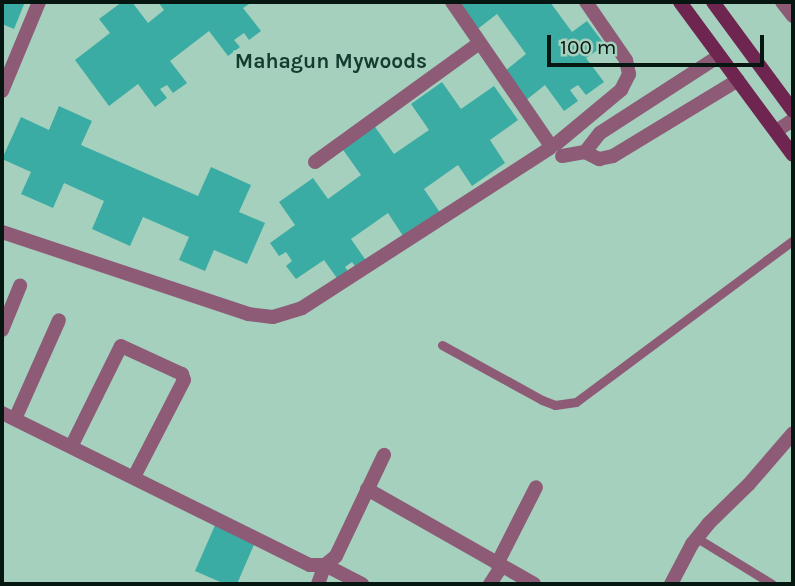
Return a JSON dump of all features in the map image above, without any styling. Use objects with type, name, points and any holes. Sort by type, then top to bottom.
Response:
[{"type":"street","points":[[2,91],[40,2]]},
{"type":"street","points":[[452,2],[478,44],[555,149],[585,152],[599,159],[613,156],[738,80]]},
{"type":"street","points":[[2,232],[248,314],[273,317],[302,308],[555,149],[621,90],[629,74],[626,60],[586,2]]},
{"type":"street","points":[[680,2],[784,137],[793,155]]},
{"type":"street","points":[[713,2],[793,111]]},
{"type":"street","points":[[782,2],[793,16]]},
{"type":"street","points":[[315,162],[478,44]]},
{"type":"street","points":[[585,152],[600,134],[719,55]]},
{"type":"street","points":[[784,137],[793,120]]},
{"type":"street","points":[[2,330],[20,286]]},
{"type":"street","points":[[59,320],[8,416],[72,445],[310,565],[326,565],[362,584]]},
{"type":"street","points":[[72,445],[121,346],[182,374],[184,380],[134,477]]},
{"type":"street","points":[[671,584],[696,538],[793,433]]},
{"type":"street","points":[[318,584],[326,565],[336,556],[384,455]]},
{"type":"street","points":[[491,584],[536,487]]},
{"type":"street","points":[[366,489],[534,584]]},
{"type":"lane","points":[[442,345],[542,400],[555,405],[576,402],[793,240]]},
{"type":"lane","points":[[696,538],[772,584]]},
{"type":"building","points":[[2,2],[25,2],[14,29],[2,24]]},
{"type":"building","points":[[122,2],[132,2],[148,23],[164,10],[158,2],[252,2],[243,8],[261,31],[249,40],[244,33],[234,40],[240,47],[228,56],[209,31],[170,61],[187,83],[173,93],[167,85],[160,89],[167,98],[155,107],[138,84],[109,106],[75,60],[110,33],[99,19]]},
{"type":"building","points":[[458,2],[550,2],[572,32],[587,21],[605,45],[586,58],[604,82],[586,95],[578,85],[570,90],[578,101],[564,111],[545,85],[525,101],[505,71],[526,54],[497,14],[475,31]]},
{"type":"building","points":[[442,82],[461,109],[494,86],[518,120],[490,140],[505,163],[472,186],[458,165],[424,189],[441,214],[405,239],[388,213],[351,239],[367,262],[357,269],[352,262],[345,267],[350,274],[339,281],[324,260],[296,279],[286,266],[292,261],[286,252],[279,256],[270,243],[295,225],[279,202],[313,178],[328,199],[361,175],[341,147],[373,124],[394,154],[429,130],[411,104]]},
{"type":"building","points":[[59,106],[92,121],[81,145],[198,196],[211,167],[251,185],[239,212],[265,223],[247,264],[214,250],[205,271],[179,260],[189,237],[143,217],[130,246],[92,229],[104,201],[64,183],[53,208],[21,194],[31,172],[2,159],[21,117],[49,130]]},
{"type":"building","points":[[216,523],[256,540],[237,584],[225,584],[195,571]]},
{"type":"district","name":"Mahagun Mywoods","points":[[331,61]]}]
